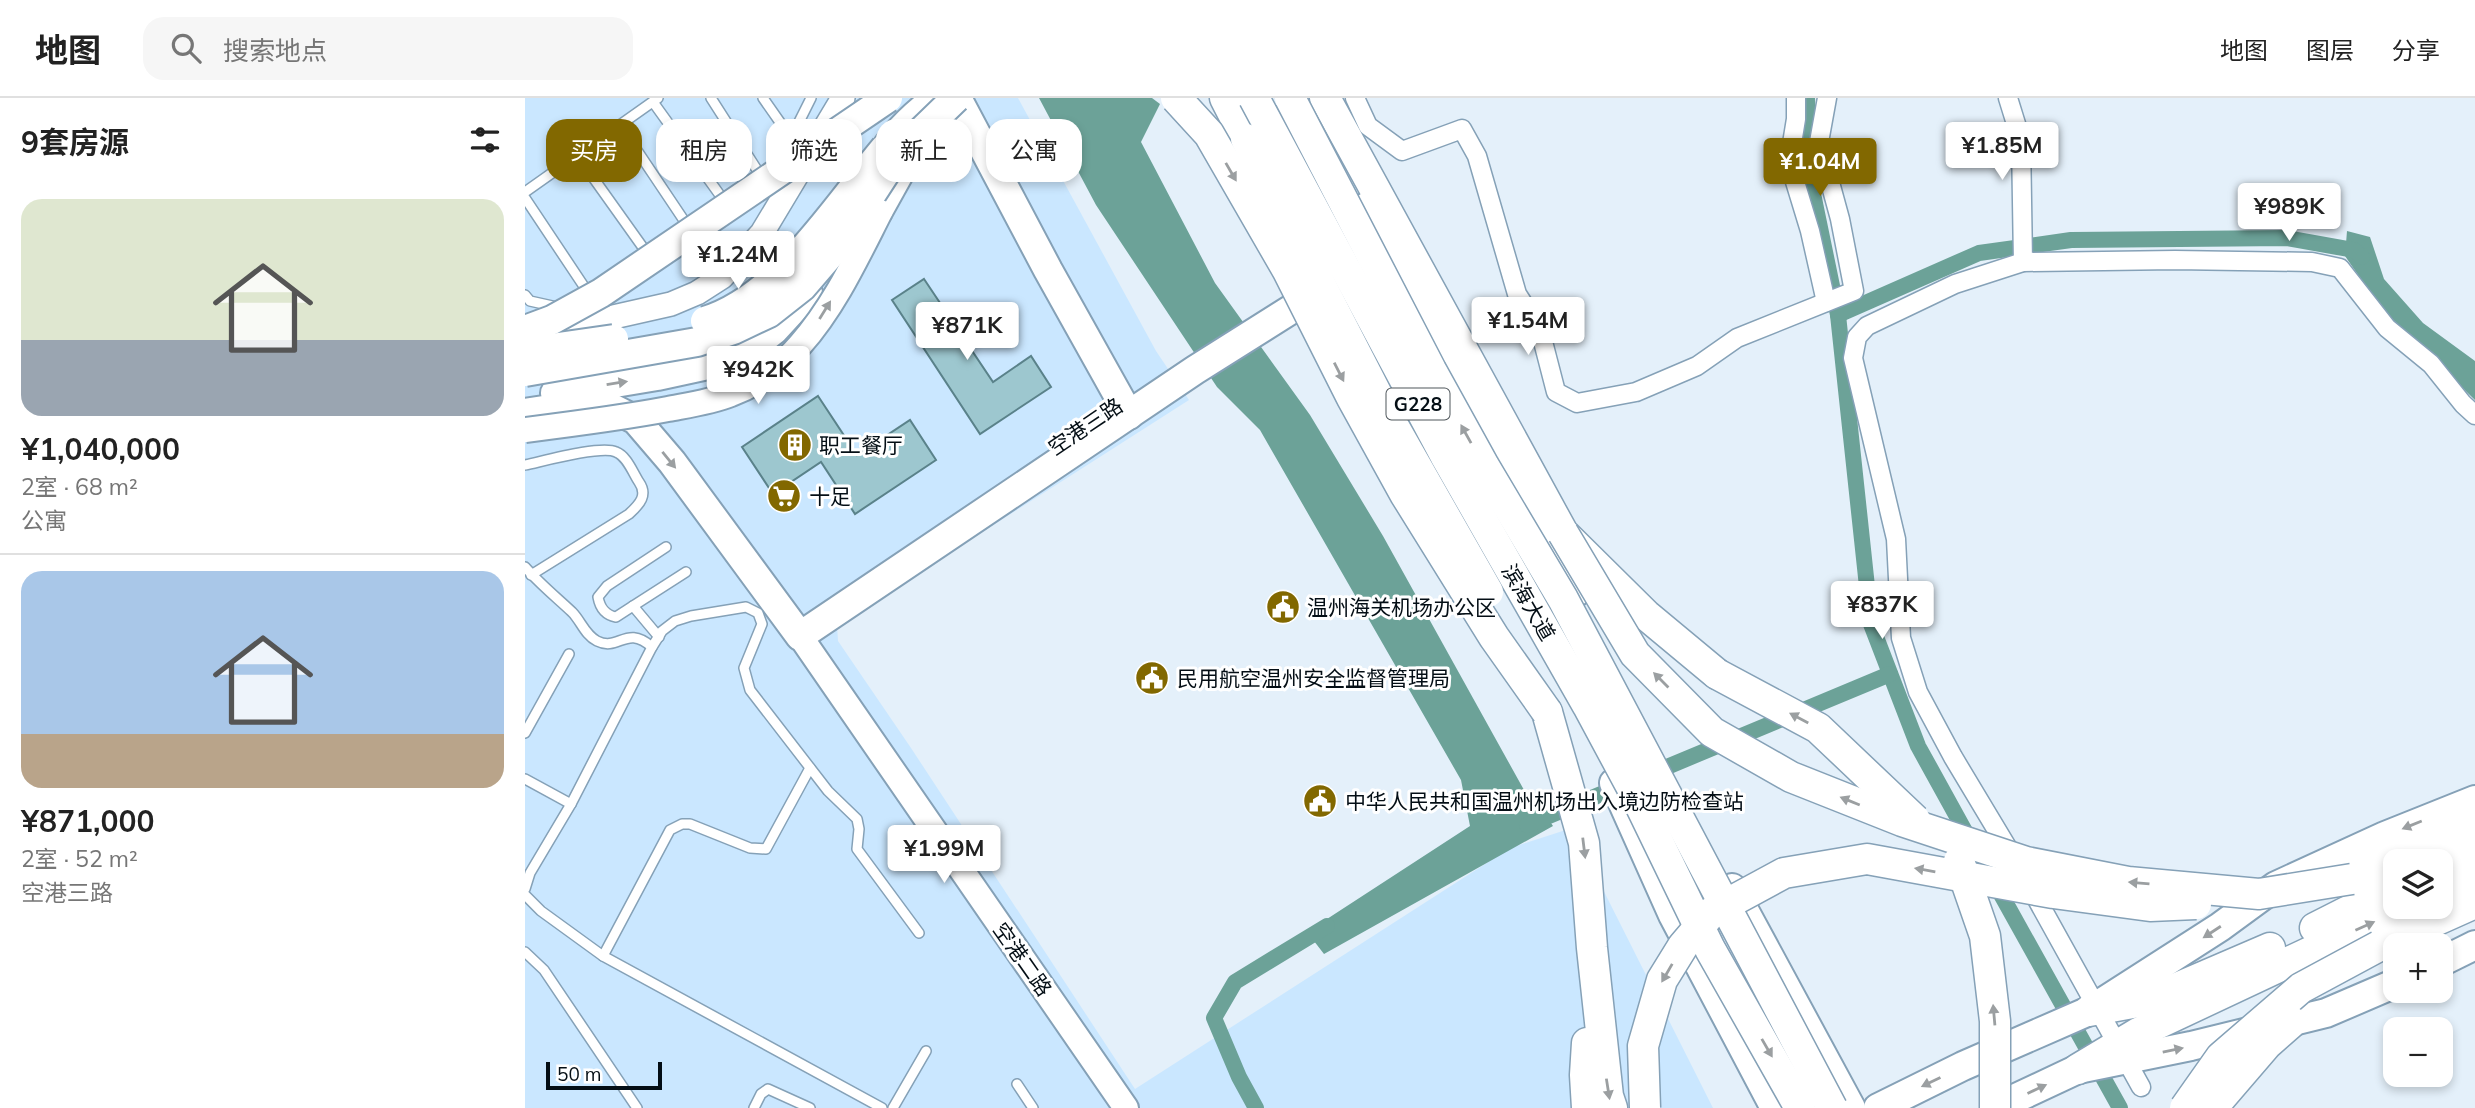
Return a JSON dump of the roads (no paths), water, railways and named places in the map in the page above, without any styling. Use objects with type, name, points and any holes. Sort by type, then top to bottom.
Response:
[{"type":"highway","points":[[1176,98],[1209,134],[1288,271],[1352,398],[1405,494],[1495,637],[1547,712]]},
{"type":"highway","points":[[1225,98],[1390,420],[1495,604],[1547,712],[1584,843],[1592,948],[1608,1096],[1612,1108]]},
{"type":"highway","name":"滨海大道","points":[[1254,98],[1445,455],[1588,706],[1631,786],[1710,949],[1800,1108]]},
{"type":"highway","name":"滨海大道","points":[[1290,98],[1431,370],[1563,599],[1832,1108]]},
{"type":"highway","points":[[1325,98],[1563,533],[1635,654],[1712,732],[1791,777],[1902,821],[2026,862],[2127,882],[2259,894]]},
{"type":"highway","points":[[1563,533],[1646,615],[1717,674],[1818,728],[1959,861],[1985,936],[1996,1021],[1995,1108]]},
{"type":"highway","points":[[1645,1108],[1643,1046],[1662,980],[1683,946],[1712,912],[1784,873],[1867,859],[2053,893],[2150,906],[2209,903],[2352,878],[2475,826]]},
{"type":"highway","points":[[2453,862],[2475,852]]},
{"type":"highway","points":[[2453,885],[2475,875]]},
{"type":"highway","points":[[2091,1064],[2139,1033],[2184,998],[2383,894]]},
{"type":"highway","points":[[2185,1108],[2221,1057],[2301,988],[2379,946],[2475,903]]},
{"type":"highway","points":[[2076,1017],[2149,1000],[2184,998],[2383,916]]},
{"type":"highway","points":[[2212,1108],[2267,1044],[2379,946]]},
{"type":"highway","points":[[1587,1108],[1585,1075],[1592,948]]},
{"type":"main road","points":[[525,330],[552,320],[601,293],[888,98]]},
{"type":"main road","points":[[792,260],[845,181],[877,141],[926,98]]},
{"type":"main road","points":[[525,398],[680,372],[726,361],[750,349],[808,294],[884,149],[921,109],[937,98]]},
{"type":"main road","points":[[525,352],[663,334],[722,316],[768,284],[792,260],[896,134],[946,98]]},
{"type":"main road","points":[[525,372],[697,342],[733,330],[769,313],[802,287],[840,243],[897,155],[956,98],[968,119]]},
{"type":"main road","points":[[1234,98],[1608,769],[1673,915],[1775,1108]]},
{"type":"main road","points":[[1311,98],[1851,1108]]},
{"type":"main road","points":[[972,127],[1048,270],[1126,408]]},
{"type":"main road","points":[[525,430],[613,419],[691,404],[731,394],[778,367],[800,346],[821,317],[856,259],[897,182]]},
{"type":"main road","name":"空港三路","points":[[795,630],[1191,363],[1385,240]]},
{"type":"main road","points":[[525,413],[590,406],[614,409],[636,420],[672,462],[795,630]]},
{"type":"main road","name":"空港二路","points":[[795,630],[1126,1108]]},
{"type":"main road","points":[[1878,1108],[1963,1066],[2076,1017],[2220,927],[2276,886],[2385,836],[2475,800]]},
{"type":"main road","points":[[2453,956],[2475,945]]},
{"type":"main road","points":[[1995,1108],[2091,1064],[2326,1013],[2383,989]]},
{"type":"street","points":[[525,338],[671,304],[697,293],[722,277],[762,233],[843,98]]},
{"type":"street","points":[[1355,98],[1368,126],[1402,150],[1462,129],[1477,156],[1517,294],[1540,330],[1556,392],[1577,403],[1636,392],[1697,366],[1737,338],[1854,291],[1840,219],[1819,142],[1828,98]]},
{"type":"street","points":[[1796,98],[1796,119],[1789,162],[1831,300]]},
{"type":"street","points":[[2008,98],[2021,140],[2023,262]]},
{"type":"street","points":[[2141,1087],[1918,691],[1901,638],[1896,539],[1853,358],[1857,337],[1867,326],[1955,284],[2023,262],[2312,262],[2340,268],[2387,328],[2431,363],[2475,415]]},
{"type":"lane","points":[[711,98],[759,173]]},
{"type":"lane","points":[[763,98],[778,119]]},
{"type":"lane","points":[[800,119],[811,98]]},
{"type":"lane","points":[[628,119],[655,100],[722,198]]},
{"type":"lane","points":[[642,159],[685,222]]},
{"type":"lane","points":[[752,178],[766,169]]},
{"type":"lane","points":[[525,192],[546,177]]},
{"type":"lane","points":[[596,182],[644,249]]},
{"type":"lane","points":[[713,204],[731,192]]},
{"type":"lane","points":[[525,198],[587,291],[589,289]]},
{"type":"lane","points":[[675,229],[694,216]]},
{"type":"lane","points":[[633,257],[655,243]]},
{"type":"lane","points":[[525,295],[530,301],[556,308],[611,273]]},
{"type":"lane","points":[[525,465],[598,450],[616,452],[622,456],[644,489],[638,506],[528,571],[573,613],[587,633],[596,640],[614,642],[631,636],[642,639],[652,647]]},
{"type":"lane","points":[[666,547],[607,586],[598,597],[600,605],[611,616],[616,617],[686,572]]},
{"type":"lane","points":[[633,606],[659,637]]},
{"type":"lane","points":[[525,889],[530,873],[571,804],[659,637],[675,621],[746,607],[754,609],[762,624],[744,668],[750,690],[828,791],[857,819],[857,849],[919,933]]},
{"type":"lane","points":[[525,733],[569,654]]},
{"type":"lane","points":[[603,957],[670,830],[682,824],[690,824],[750,848],[766,849],[810,768]]},
{"type":"lane","points":[[525,779],[571,804]]},
{"type":"lane","points":[[525,895],[541,911],[603,957],[882,1108]]},
{"type":"lane","points":[[525,952],[544,970],[637,1108]]},
{"type":"lane","points":[[893,1108],[926,1051]]},
{"type":"lane","points":[[1017,1084],[1033,1108]]},
{"type":"lane","points":[[754,1108],[761,1094],[768,1089],[810,1108]]},
{"type":"waterway","points":[[1807,98],[1810,179],[1838,315],[1871,624],[1918,746],[1971,842]]},
{"type":"waterway","points":[[1838,315],[1979,253],[2071,240],[2287,238],[2354,250],[2362,257]]},
{"type":"waterway","points":[[1650,774],[1890,674]]},
{"type":"waterway","points":[[1527,825],[1623,785]]},
{"type":"waterway","points":[[1993,880],[2120,1108]]},
{"type":"waterway","points":[[1256,1108],[1239,1077],[1214,1018],[1235,982],[1327,926]]},
{"type":"place","name":"职工餐厅","points":[[795,445]]},
{"type":"place","name":"十足","points":[[784,496]]},
{"type":"place","name":"温州海关机场办公区","points":[[1283,607]]},
{"type":"place","name":"民用航空温州安全监督管理局","points":[[1152,678]]},
{"type":"place","name":"中华人民共和国温州机场出入境边防检查站","points":[[1320,801]]}]
